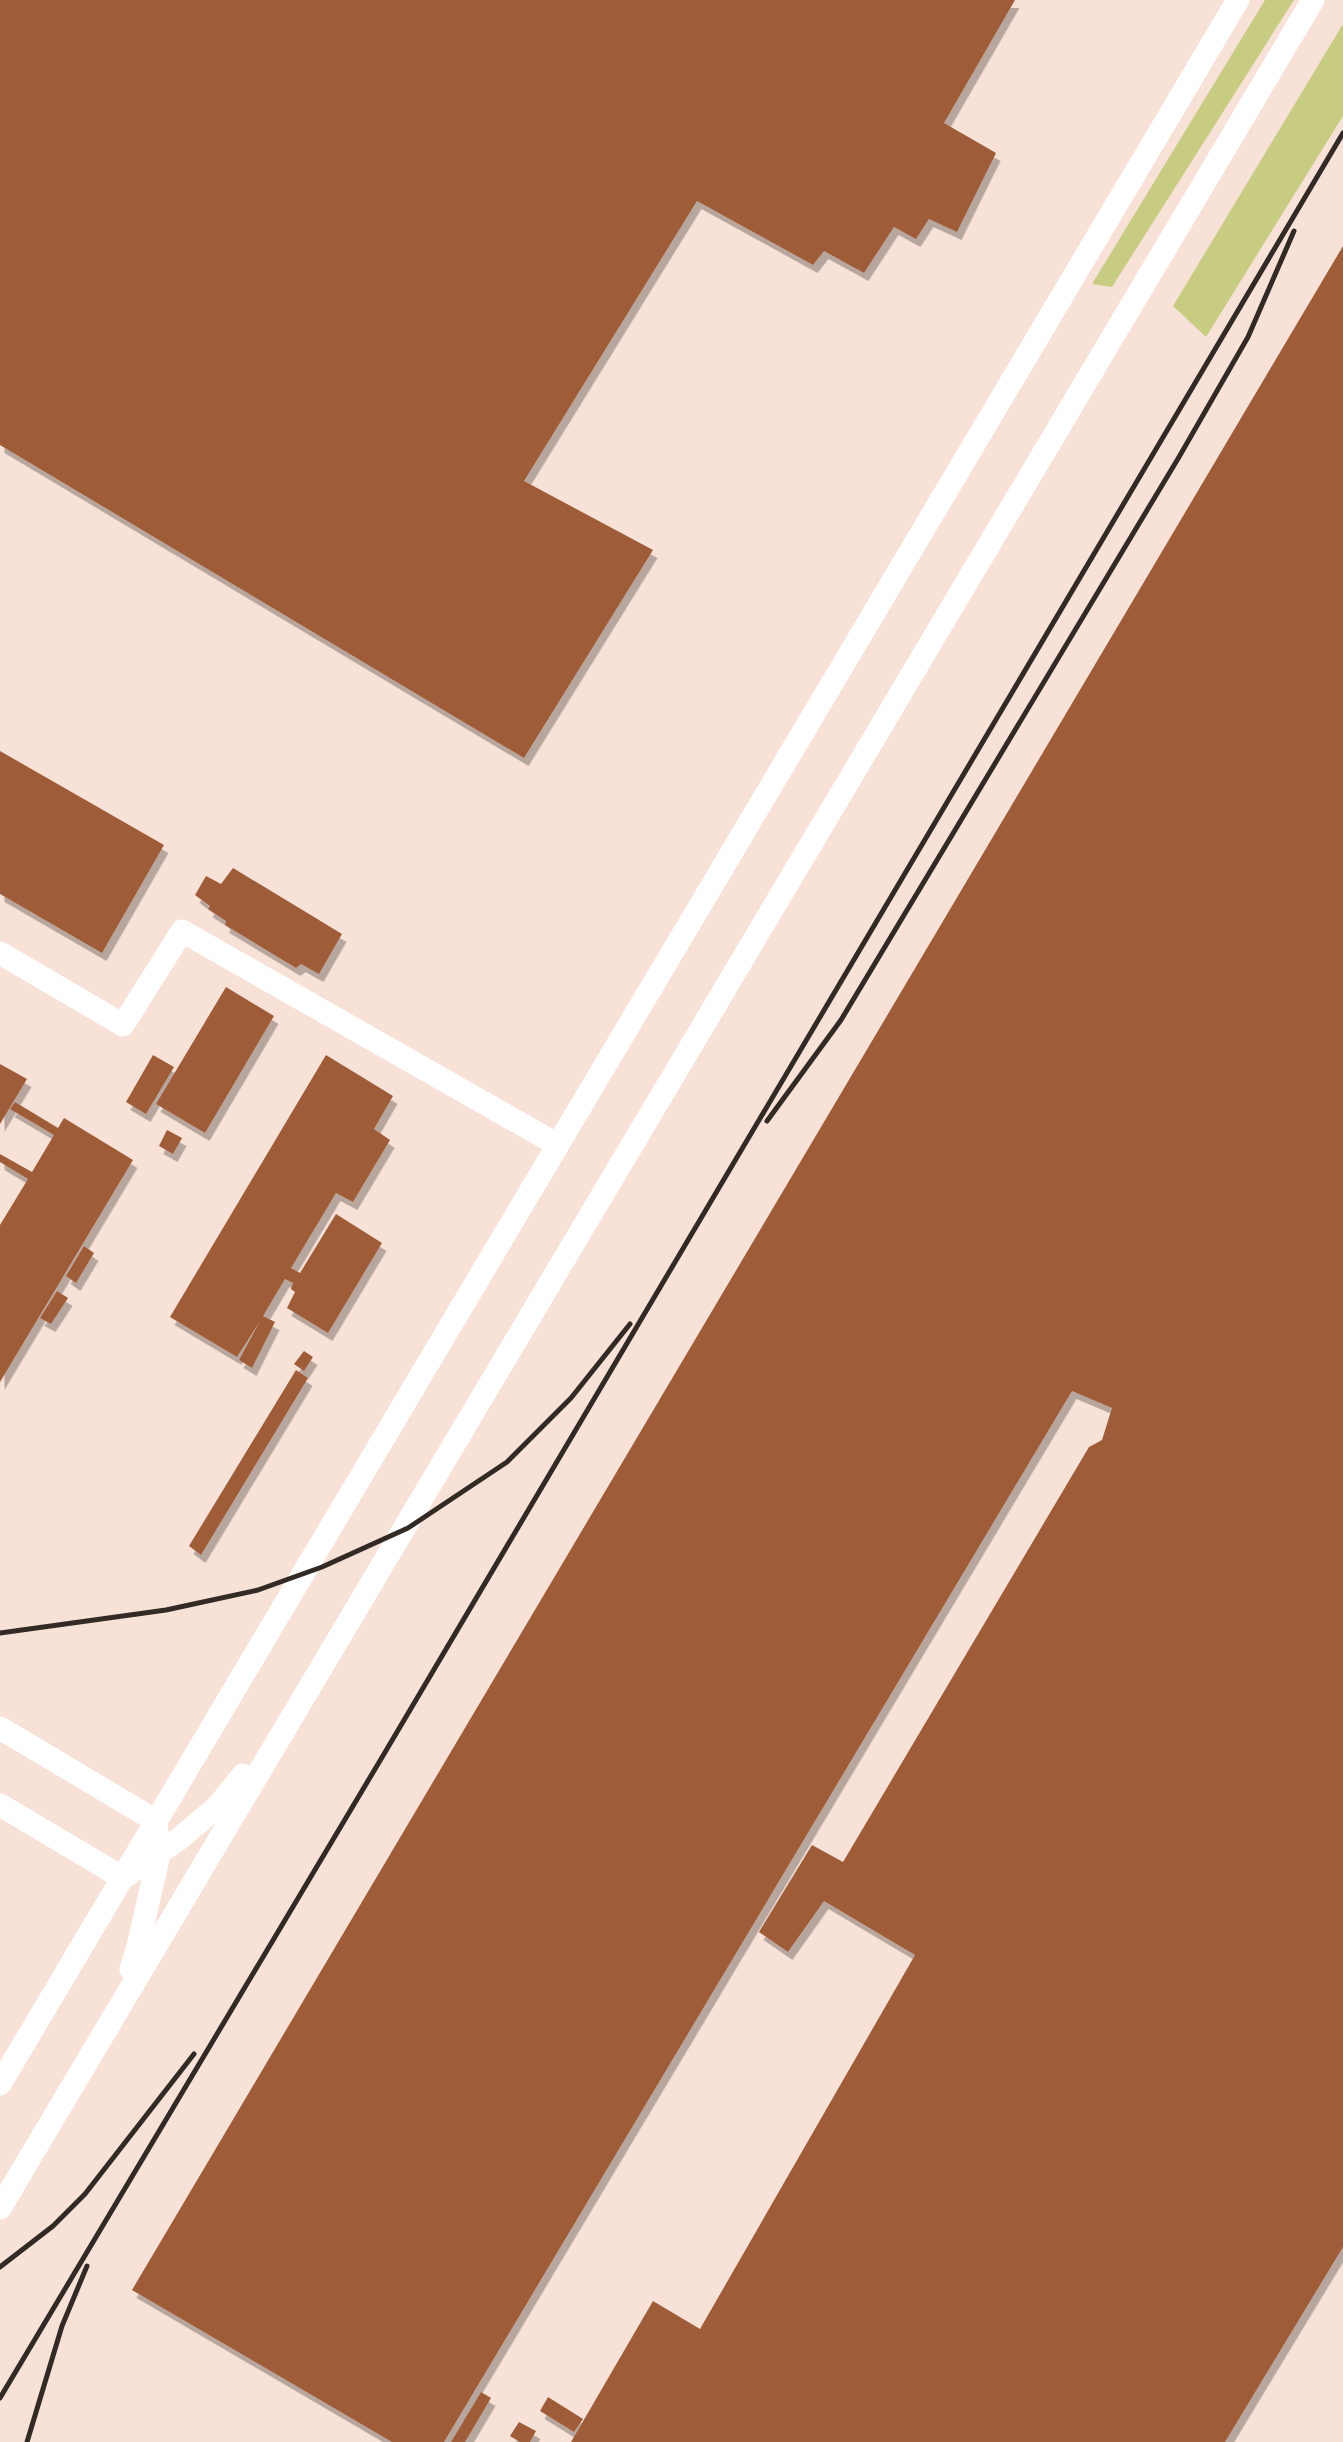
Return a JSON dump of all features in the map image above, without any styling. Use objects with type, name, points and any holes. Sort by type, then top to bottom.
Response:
[{"type":"lane","points":[[0,2084],[1238,0]]},
{"type":"lane","points":[[0,2208],[1313,0]]},
{"type":"lane","points":[[0,953],[123,1025],[182,931],[558,1145]]},
{"type":"lane","points":[[123,1878],[179,1839],[218,1805],[294,1713]]},
{"type":"lane","points":[[0,1728],[156,1821]]},
{"type":"lane","points":[[0,1805],[123,1878]]},
{"type":"lane","points":[[111,2021],[138,1950],[158,1853],[156,1821]]},
{"type":"green space","points":[[1265,0],[1294,0],[1112,287],[1092,284]]},
{"type":"green space","points":[[1343,24],[1343,116],[1206,337],[1173,306]]},
{"type":"building","points":[[0,0],[1015,0],[944,123],[996,153],[957,232],[929,219],[916,239],[894,227],[864,273],[824,251],[813,265],[697,201],[524,481],[653,550],[524,758],[0,445]]},
{"type":"building","points":[[1343,246],[1343,2247],[1225,2442],[571,2442],[653,2301],[700,2329],[915,1955],[824,1901],[788,1952],[759,1932],[812,1845],[843,1862],[1089,1447],[1102,1440],[1112,1408],[1072,1391],[444,2442],[392,2442],[132,2290]]},
{"type":"building","points":[[0,751],[164,845],[102,953],[0,894]]},
{"type":"building","points":[[233,868],[342,934],[319,974],[301,964],[296,968],[225,925],[226,921],[208,909],[210,906],[195,895],[206,876],[221,884]]},
{"type":"building","points":[[226,987],[274,1016],[205,1133],[156,1104]]},
{"type":"building","points":[[153,1055],[174,1067],[146,1114],[126,1102]]},
{"type":"building","points":[[326,1055],[393,1096],[374,1129],[390,1140],[353,1202],[336,1193],[291,1268],[300,1273],[336,1214],[382,1243],[328,1333],[287,1308],[295,1292],[291,1289],[293,1283],[285,1279],[263,1316],[275,1322],[252,1368],[239,1360],[260,1321],[237,1357],[170,1317]]},
{"type":"building","points":[[0,1064],[27,1079],[0,1124]]},
{"type":"building","points":[[15,1102],[58,1128],[64,1118],[133,1160],[0,1382],[0,1225],[28,1179],[0,1162],[0,1154],[32,1172],[54,1135],[10,1109]]},
{"type":"building","points":[[167,1130],[182,1138],[173,1154],[159,1146]]},
{"type":"building","points":[[84,1246],[94,1253],[76,1283],[66,1276]]},
{"type":"building","points":[[57,1291],[68,1298],[51,1324],[40,1318]]},
{"type":"building","points":[[304,1351],[313,1357],[304,1371],[294,1364]]},
{"type":"building","points":[[296,1370],[308,1378],[201,1555],[189,1546]]},
{"type":"building","points":[[481,2392],[491,2398],[465,2442],[451,2442]]},
{"type":"building","points":[[548,2397],[583,2419],[574,2432],[540,2411]]},
{"type":"building","points":[[519,2422],[536,2431],[530,2442],[520,2442],[510,2436]]},
{"type":"railway","points":[[0,2398],[1343,133]]},
{"type":"railway","points":[[767,1121],[841,1020],[1179,457],[1248,337],[1294,231]]},
{"type":"railway","points":[[0,1633],[166,1610],[258,1590],[322,1567],[408,1528],[507,1462],[571,1398],[630,1324]]},
{"type":"railway","points":[[0,2267],[53,2226],[85,2194],[194,2054]]},
{"type":"railway","points":[[27,2442],[62,2326],[87,2266]]}]
